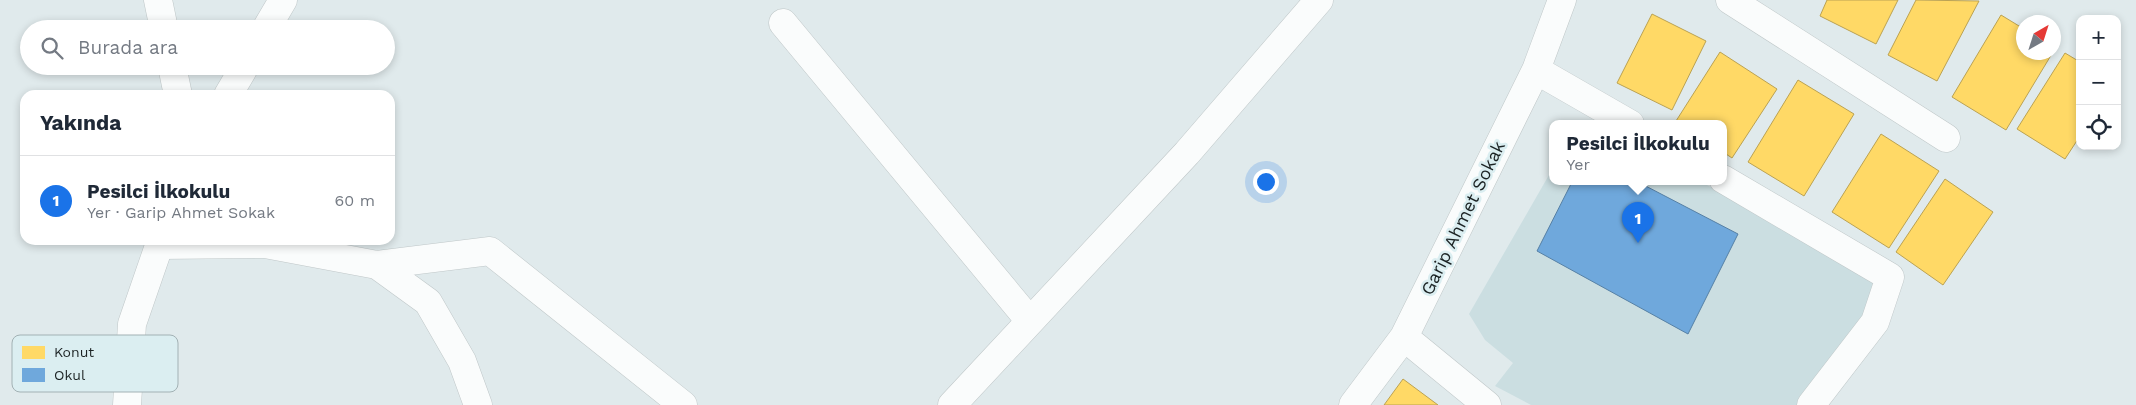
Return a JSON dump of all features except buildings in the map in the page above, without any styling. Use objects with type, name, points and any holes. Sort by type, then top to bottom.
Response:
[{"type":"street","points":[[158,0],[162,20]]},
{"type":"street","points":[[271,20],[283,0]]},
{"type":"street","points":[[952,405],[1187,153],[1319,0]]},
{"type":"street","name":"Garip Ahmet Sokak","points":[[1353,405],[1404,337],[1536,70],[1562,0]]},
{"type":"street","points":[[1730,0],[1946,138]]},
{"type":"street","points":[[783,23],[1030,321]]},
{"type":"street","points":[[1536,70],[1623,120]]},
{"type":"street","points":[[174,75],[177,90]]},
{"type":"street","points":[[231,90],[240,75]]},
{"type":"street","points":[[1727,181],[1890,277],[1875,322],[1811,405]]},
{"type":"street","points":[[131,335],[132,324],[159,245]]},
{"type":"street","points":[[270,245],[378,265],[490,251],[683,405]]},
{"type":"street","points":[[378,265],[428,302],[462,361],[478,405]]},
{"type":"street","points":[[1404,337],[1487,405]]},
{"type":"street","points":[[127,405],[128,392]]},
{"type":"shaded area","points":[[1549,175],[1549,185],[1707,185],[1890,277],[1799,405],[1531,405],[1495,386],[1513,363],[1485,340],[1469,314]]},
{"type":"place","name":"Pesilci İlkokulu","points":[[1638,243]]}]
